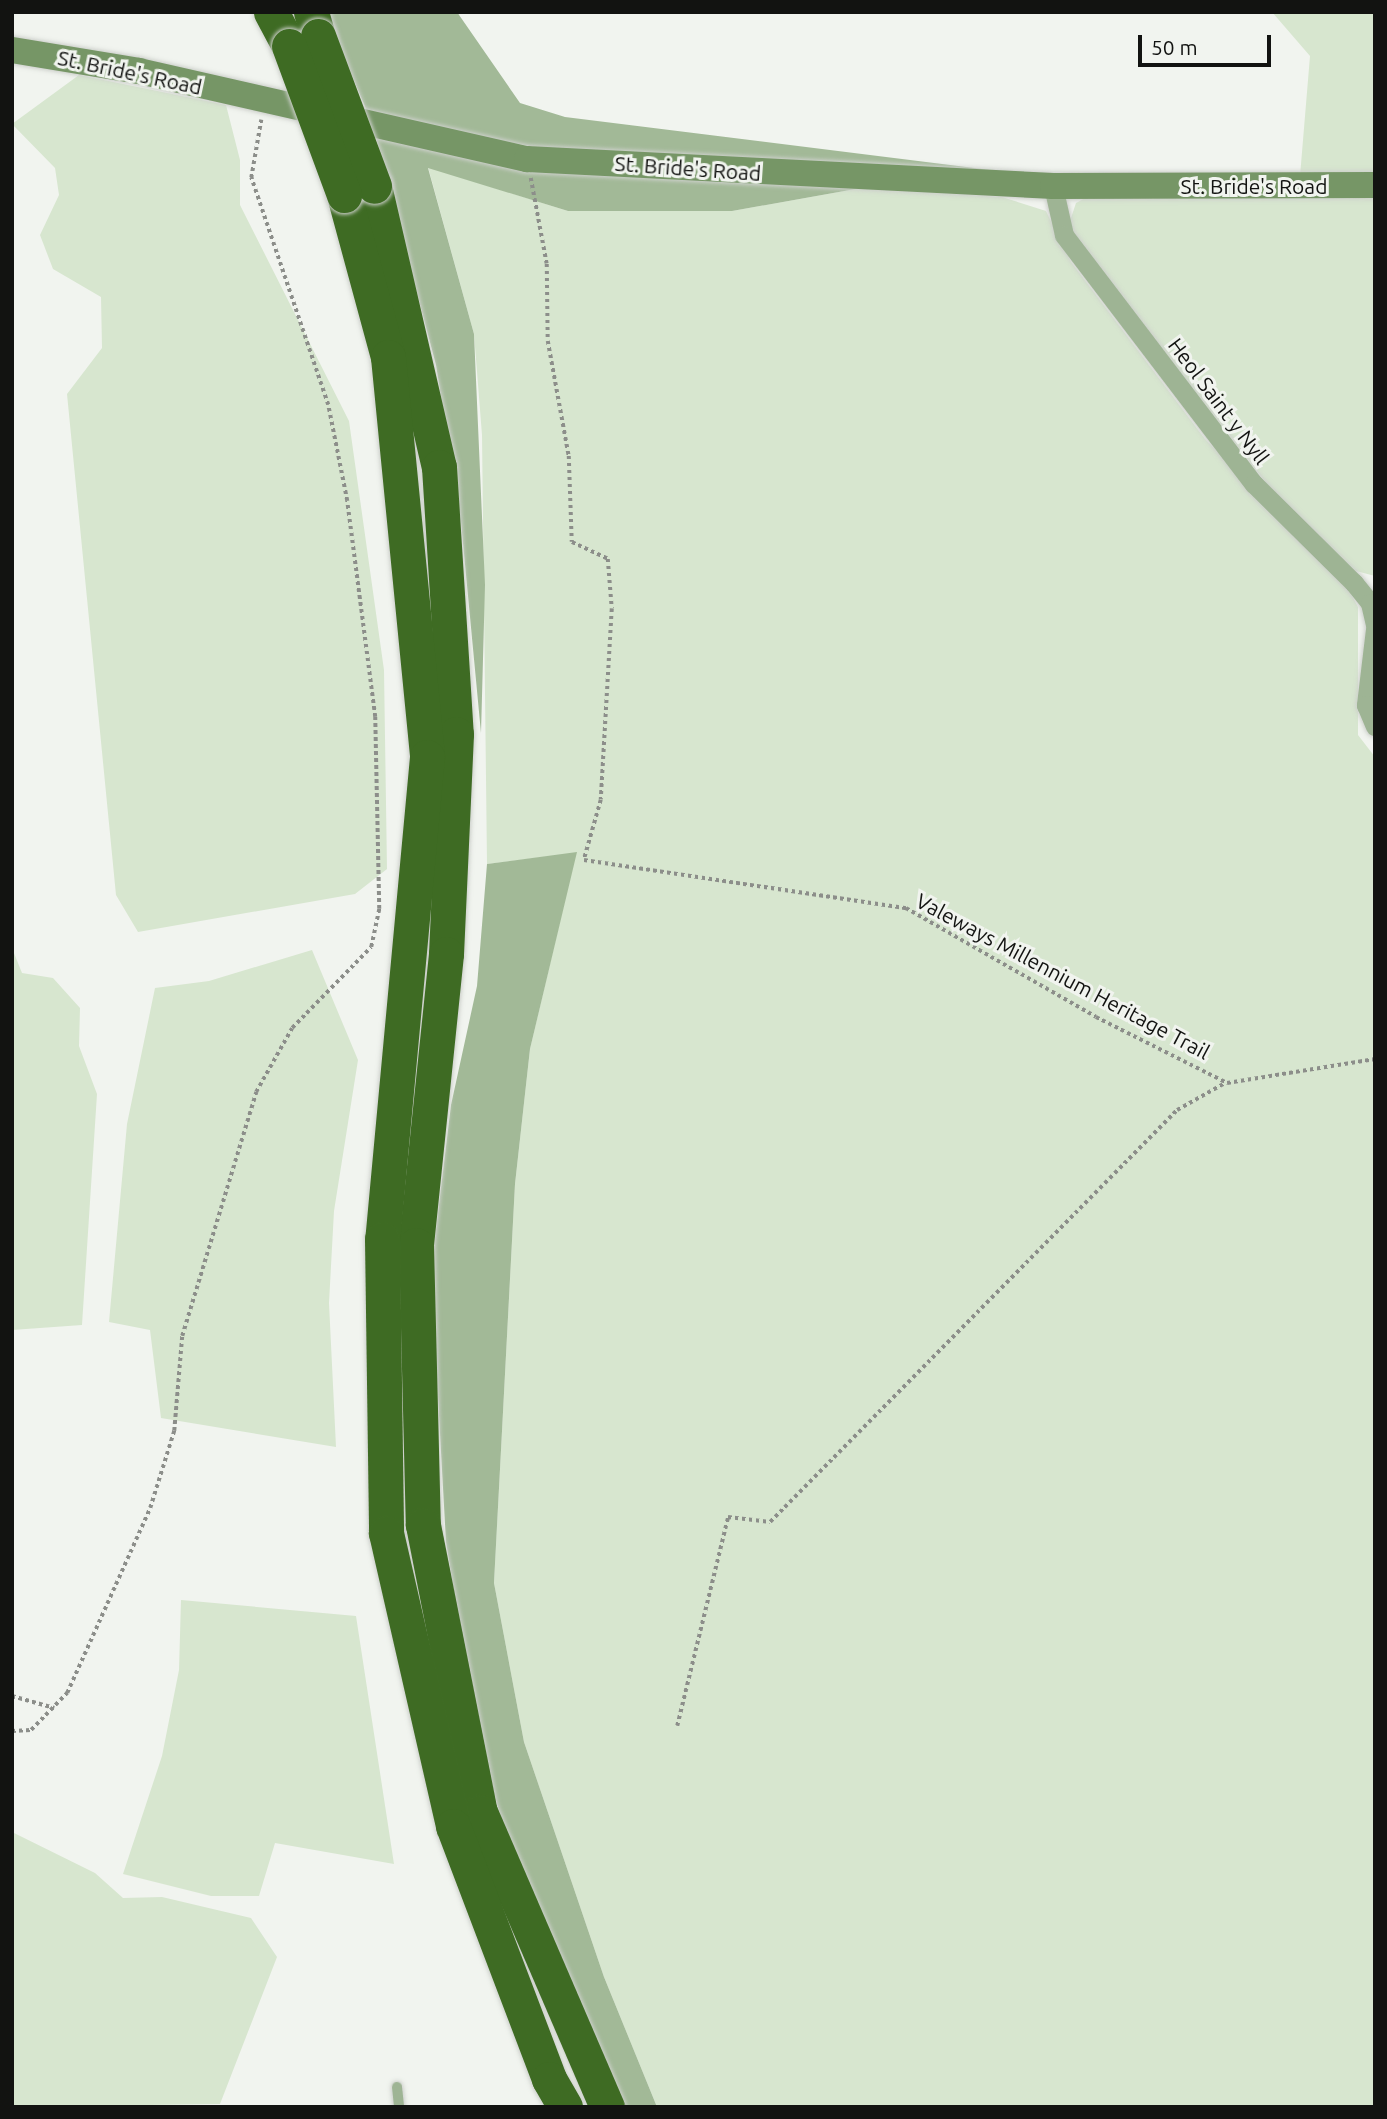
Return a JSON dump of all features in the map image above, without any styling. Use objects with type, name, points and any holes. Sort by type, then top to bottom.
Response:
[{"type":"highway","points":[[271,12],[306,32],[359,190],[439,467],[456,734],[446,954],[416,1245],[423,1524],[480,1812],[607,2107]]},
{"type":"highway","points":[[359,190],[388,357],[427,757],[382,1239],[386,1533],[453,1826],[549,2079],[565,2107]]},
{"type":"street","name":"St. Bride's Road","points":[[12,50],[527,159],[1053,186],[1375,185]]},
{"type":"street","name":"Heol Saint y Nyll","points":[[1053,186],[1064,234],[1254,484],[1370,603],[1375,627],[1366,705],[1375,726]]},
{"type":"lane","points":[[397,2087],[399,2107]]},
{"type":"path","points":[[12,1731],[31,1730],[54,1708],[117,1585],[166,1461],[181,1336],[256,1092],[292,1028],[371,947],[379,909],[375,716],[340,451],[251,178],[267,102]]},
{"type":"path","name":"Valeways Millennium Heritage Trail","points":[[527,159],[547,264],[548,341],[569,456],[572,542],[608,559],[612,608],[601,800],[583,860],[906,908],[1096,1017],[1227,1083],[1375,1059]]},
{"type":"path","points":[[677,1726],[728,1517],[769,1522],[1177,1110],[1227,1083]]},
{"type":"path","points":[[12,1696],[54,1708]]},
{"type":"green space","points":[[325,12],[457,12],[520,103],[565,117],[1014,173],[540,148],[369,116]]},
{"type":"green space","points":[[1272,12],[1375,12],[1375,175],[1300,176],[1310,56]]},
{"type":"green space","points":[[79,75],[226,105],[240,160],[240,205],[349,421],[384,670],[387,869],[355,894],[138,932],[116,895],[67,394],[102,348],[101,297],[53,269],[40,235],[59,195],[55,168],[12,124]]},
{"type":"green space","points":[[375,134],[861,188],[732,211],[568,211],[428,168],[474,334],[485,585],[481,733],[461,522],[436,365]]},
{"type":"green space","points":[[428,167],[568,211],[732,211],[861,188],[1002,197],[1046,211],[1071,262],[1205,439],[1343,579],[1358,607],[1358,735],[1375,757],[1375,2107],[657,2107],[604,1977],[524,1742],[494,1583],[515,1184],[530,1049],[576,853],[487,864],[482,435],[474,334]]},
{"type":"green space","points":[[1375,190],[1375,576],[1356,571],[1291,515],[1068,227],[1076,203],[1089,196]]},
{"type":"green space","points":[[577,852],[530,1049],[515,1184],[494,1583],[524,1742],[604,1977],[657,2107],[611,2107],[523,1897],[476,1728],[446,1542],[431,1271],[451,1105],[477,986],[487,864]]},
{"type":"green space","points":[[12,948],[22,973],[53,978],[80,1008],[79,1046],[97,1094],[82,1325],[12,1330]]},
{"type":"green space","points":[[312,950],[358,1060],[334,1211],[329,1303],[336,1447],[161,1418],[150,1330],[109,1322],[127,1124],[155,988],[209,981]]},
{"type":"green space","points":[[181,1600],[356,1616],[394,1864],[275,1843],[259,1896],[211,1896],[123,1874],[162,1756],[179,1670]]},
{"type":"green space","points":[[12,1832],[95,1873],[123,1898],[162,1897],[251,1918],[277,1957],[220,2104],[12,2107]]}]
